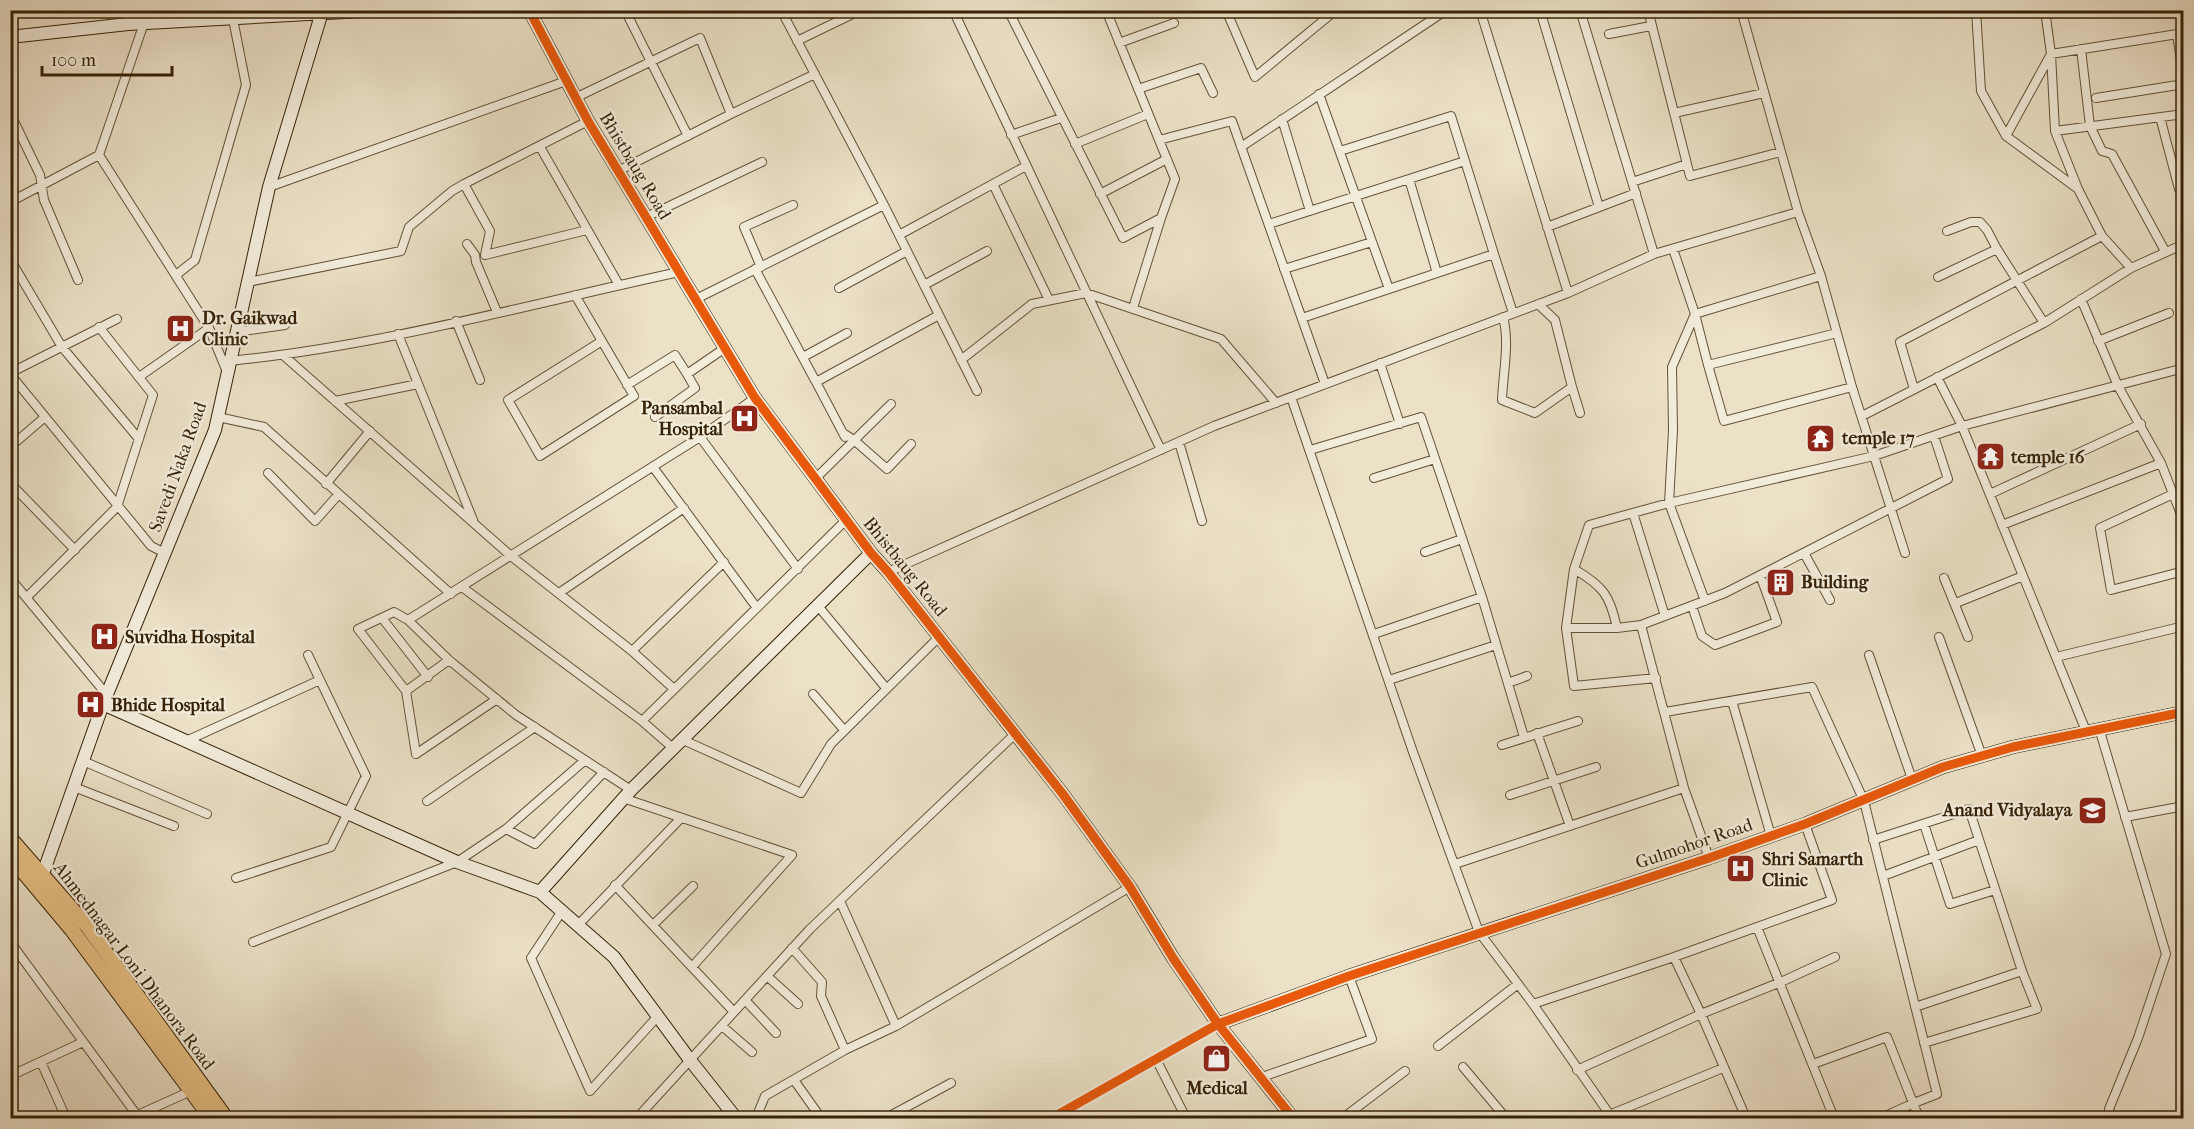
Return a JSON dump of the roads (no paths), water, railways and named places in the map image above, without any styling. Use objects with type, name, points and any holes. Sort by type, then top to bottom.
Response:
[{"type":"main road","name":"Ahmednagar Loni Dhanora Road","points":[[10,838],[211,1119]]},
{"type":"main road","name":"Ahmednagar Loni Dhanora Road","points":[[10,856],[41,881],[117,965],[226,1119]]},
{"type":"street","points":[[10,37],[144,23],[381,10]]},
{"type":"street","name":"Bhistbaug Road","points":[[529,10],[588,121],[755,398],[871,553],[1062,793],[1130,887],[1173,958],[1218,1024],[1293,1119]]},
{"type":"street","points":[[625,10],[688,136]]},
{"type":"street","points":[[781,10],[884,205],[977,391]]},
{"type":"street","points":[[797,41],[861,10]]},
{"type":"street","points":[[953,10],[1161,450]]},
{"type":"street","points":[[1008,10],[1123,238],[1161,218]]},
{"type":"street","points":[[1106,10],[1175,178],[1133,309]]},
{"type":"street","points":[[1226,10],[1255,76],[1336,10]]},
{"type":"street","points":[[1241,147],[1439,15],[1436,10]]},
{"type":"street","points":[[1480,10],[1568,293]]},
{"type":"street","points":[[1540,10],[1599,207]]},
{"type":"street","points":[[1580,10],[1653,254]]},
{"type":"street","points":[[1648,10],[1690,176],[1780,152]]},
{"type":"street","points":[[1741,10],[1798,212],[1821,276],[1852,387],[1905,553]]},
{"type":"street","points":[[1977,10],[1981,91],[2006,136],[2078,189]]},
{"type":"street","points":[[2045,10],[2051,54],[2055,131],[2078,189],[2102,236],[2131,268]]},
{"type":"street","name":"Savedi Naka Road","points":[[41,881],[105,700],[215,430],[270,187],[322,12]]},
{"type":"street","points":[[176,275],[195,260],[246,85],[233,19]]},
{"type":"street","points":[[10,202],[99,155],[144,23]]},
{"type":"street","points":[[1119,43],[1174,23]]},
{"type":"street","points":[[1609,34],[1651,26]]},
{"type":"street","points":[[2051,54],[2180,33],[2184,83],[2096,98]]},
{"type":"street","points":[[575,98],[700,38],[731,114]]},
{"type":"street","points":[[2081,49],[2090,126],[2102,151],[2112,154],[2165,251]]},
{"type":"street","points":[[2006,136],[2051,54]]},
{"type":"street","points":[[1138,89],[1201,68],[1213,93]]},
{"type":"street","points":[[618,171],[815,74]]},
{"type":"street","points":[[270,187],[566,81]]},
{"type":"street","points":[[1674,113],[1764,93]]},
{"type":"street","points":[[1319,94],[1389,289]]},
{"type":"street","points":[[10,113],[40,175],[44,200],[78,280]]},
{"type":"street","points":[[1075,144],[1148,114]]},
{"type":"street","points":[[2055,131],[2184,114]]},
{"type":"street","points":[[1340,151],[1451,116],[1513,313]]},
{"type":"street","points":[[1011,135],[1061,117]]},
{"type":"street","points":[[2160,117],[2179,189],[2184,187]]},
{"type":"street","points":[[1282,119],[1310,211]]},
{"type":"street","points":[[248,282],[401,251],[409,227],[452,191],[588,121]]},
{"type":"street","points":[[1159,140],[1232,121],[1325,384]]},
{"type":"street","points":[[540,147],[619,285]]},
{"type":"street","points":[[99,155],[208,328],[228,375]]},
{"type":"street","points":[[1100,194],[1167,159]]},
{"type":"street","points":[[1269,224],[1465,161]]},
{"type":"street","points":[[646,217],[762,162]]},
{"type":"street","points":[[1632,183],[1687,164]]},
{"type":"street","points":[[899,235],[1026,166]]},
{"type":"street","points":[[1409,179],[1437,273]]},
{"type":"street","points":[[464,184],[490,231],[476,262],[497,312]]},
{"type":"street","points":[[993,184],[1049,300]]},
{"type":"street","points":[[1547,227],[1636,193]]},
{"type":"street","points":[[793,205],[744,227],[758,268],[843,433],[851,443],[887,470],[911,444]]},
{"type":"street","points":[[696,299],[884,205]]},
{"type":"street","points":[[888,573],[1214,426],[1568,293],[1653,254],[1798,212]]},
{"type":"street","points":[[1947,231],[1971,222],[1980,222],[2044,323]]},
{"type":"street","points":[[480,255],[587,230]]},
{"type":"street","points":[[1914,389],[1900,342],[2102,236]]},
{"type":"street","points":[[1284,269],[1372,242]]},
{"type":"street","points":[[467,244],[480,255]]},
{"type":"street","points":[[1862,416],[2044,323],[2131,268],[2184,244]]},
{"type":"street","points":[[1673,249],[1695,314],[1724,421],[1852,387]]},
{"type":"street","points":[[1938,278],[1997,249]]},
{"type":"street","points":[[839,288],[907,251]]},
{"type":"street","points":[[924,285],[987,251]]},
{"type":"street","points":[[1302,318],[1494,254]]},
{"type":"street","points":[[10,259],[62,347],[139,439]]},
{"type":"street","points":[[230,361],[283,356],[398,334],[679,272]]},
{"type":"street","points":[[1705,601],[1669,503],[1673,430],[1672,366],[1695,314],[1821,276]]},
{"type":"street","points":[[961,360],[1032,304],[1086,293],[1221,339],[1276,402]]},
{"type":"street","points":[[574,295],[602,341],[634,396],[540,456],[508,400],[602,341]]},
{"type":"street","points":[[2081,299],[2098,341],[2106,353],[2118,386],[2161,463],[2184,522]]},
{"type":"street","points":[[1538,304],[1555,320],[1580,413]]},
{"type":"street","points":[[2098,341],[2169,313]]},
{"type":"street","points":[[816,382],[939,315]]},
{"type":"street","points":[[1503,317],[1508,334],[1503,367],[1502,400],[1535,413],[1572,387]]},
{"type":"street","points":[[117,319],[10,374],[117,507],[151,546],[165,553]]},
{"type":"street","points":[[456,321],[480,380]]},
{"type":"street","points":[[236,332],[285,325]]},
{"type":"street","points":[[27,597],[117,507],[153,395],[99,327]]},
{"type":"street","points":[[138,377],[208,328]]},
{"type":"street","points":[[803,357],[847,333]]},
{"type":"street","points":[[1708,365],[1837,333]]},
{"type":"street","points":[[398,334],[474,522]]},
{"type":"street","points":[[687,374],[725,348]]},
{"type":"street","points":[[627,385],[675,355],[695,388],[655,417]]},
{"type":"street","points":[[283,356],[511,555],[632,651],[674,689]]},
{"type":"street","points":[[1380,363],[1400,424]]},
{"type":"street","points":[[1656,678],[1574,686],[1566,628],[1574,569],[1589,525],[1669,503],[1874,456],[1962,426],[2184,368]]},
{"type":"street","points":[[1937,377],[1962,426],[2086,731]]},
{"type":"street","points":[[335,401],[418,384]]},
{"type":"street","points":[[1291,397],[1479,932],[1533,1004],[1611,1117],[1723,1068]]},
{"type":"street","points":[[408,620],[700,437],[755,398]]},
{"type":"street","points":[[816,478],[891,404]]},
{"type":"street","points":[[10,447],[45,417]]},
{"type":"street","points":[[218,417],[264,427],[451,594]]},
{"type":"street","points":[[1310,450],[1421,417],[1482,597],[1524,737]]},
{"type":"street","points":[[1990,494],[2141,424]]},
{"type":"street","points":[[326,484],[370,431]]},
{"type":"street","points":[[1566,628],[1617,628],[1641,625],[1705,601],[1725,593],[1948,479],[1934,436]]},
{"type":"street","points":[[700,437],[798,569]]},
{"type":"street","points":[[1179,442],[1203,521]]},
{"type":"street","points":[[1374,478],[1435,459]]},
{"type":"street","points":[[2002,525],[2161,463]]},
{"type":"street","points":[[653,467],[757,608]]},
{"type":"street","points":[[268,473],[315,521],[338,495]]},
{"type":"street","points":[[10,483],[75,550]]},
{"type":"street","points":[[2173,494],[2100,528],[2111,590],[2184,571]]},
{"type":"street","points":[[559,592],[684,508]]},
{"type":"street","points":[[1633,513],[1665,616]]},
{"type":"street","points":[[642,721],[846,520]]},
{"type":"street","points":[[1425,552],[1462,539]]},
{"type":"street","points":[[540,892],[627,794],[871,553]]},
{"type":"street","points":[[1804,553],[1830,600]]},
{"type":"street","points":[[632,651],[724,562]]},
{"type":"street","points":[[1574,569],[1591,579],[1608,597],[1617,628]]},
{"type":"street","points":[[1692,606],[1702,636],[1715,645],[1778,622],[1760,575]]},
{"type":"street","points":[[1956,603],[2023,576]]},
{"type":"street","points":[[10,578],[105,700],[186,741],[347,814],[458,862],[540,892],[614,957],[736,1119]]},
{"type":"street","points":[[1944,578],[1968,637]]},
{"type":"street","points":[[462,587],[642,721],[677,744],[801,793],[831,744],[939,637]]},
{"type":"street","points":[[1374,634],[1482,597]]},
{"type":"street","points":[[818,606],[886,688]]},
{"type":"street","points":[[497,699],[416,754],[406,691],[357,630],[394,612],[408,620],[449,660],[497,699],[584,761],[604,772],[627,794],[681,818],[792,855],[692,967]]},
{"type":"street","points":[[382,618],[428,676]]},
{"type":"street","points":[[1641,625],[1684,788],[1709,858]]},
{"type":"street","points":[[2056,657],[2184,626]]},
{"type":"street","points":[[1939,637],[1982,756]]},
{"type":"street","points":[[1389,680],[1496,645]]},
{"type":"street","points":[[1869,655],[1912,779]]},
{"type":"street","points":[[236,878],[331,847],[366,776],[308,656]]},
{"type":"street","points":[[406,691],[449,660]]},
{"type":"street","points":[[1508,683],[1527,676]]},
{"type":"street","points":[[186,741],[320,680]]},
{"type":"street","points":[[1665,712],[1812,687],[1864,801],[1937,1094],[1914,1102],[1881,1119]]},
{"type":"street","points":[[813,694],[844,730]]},
{"type":"street","points":[[1732,700],[1771,836]]},
{"type":"street","name":"Gulmohor Road","points":[[1218,1024],[1479,932],[1709,858],[1805,824],[1912,779],[1982,756],[2099,728],[2184,712]]},
{"type":"street","points":[[1502,745],[1578,721]]},
{"type":"street","points":[[427,801],[535,727]]},
{"type":"street","points":[[2099,728],[2166,954],[2138,1038],[2109,1109],[2112,1119]]},
{"type":"street","points":[[1537,733],[1570,826]]},
{"type":"street","points":[[637,1119],[792,948],[1014,734]]},
{"type":"street","points":[[83,761],[207,814]]},
{"type":"street","points":[[252,942],[458,862],[506,829],[584,761]]},
{"type":"street","points":[[1510,795],[1596,767]]},
{"type":"street","points":[[506,829],[535,844],[604,772]]},
{"type":"street","points":[[74,787],[174,826]]},
{"type":"street","points":[[1455,864],[1684,788]]},
{"type":"street","points":[[2125,817],[2184,806]]},
{"type":"street","points":[[1873,840],[1969,809],[2022,971],[2037,1009],[1924,1043]]},
{"type":"street","points":[[578,925],[681,818]]},
{"type":"street","points":[[1533,1004],[1674,957],[1832,900],[1805,824]]},
{"type":"street","points":[[1924,824],[1950,904],[1995,890]]},
{"type":"street","points":[[1882,876],[1979,840]]},
{"type":"street","points":[[615,885],[734,1012]]},
{"type":"street","points":[[653,925],[693,886]]},
{"type":"street","points":[[756,1119],[765,1096],[845,1050],[896,1026],[1130,887]]},
{"type":"street","points":[[840,901],[896,1026]]},
{"type":"street","points":[[562,911],[531,958],[590,1091],[658,1016]]},
{"type":"street","points":[[1757,927],[1781,982],[1834,1119]]},
{"type":"street","points":[[10,945],[14,947],[136,1118],[191,1091]]},
{"type":"street","points":[[792,948],[822,982],[821,996],[845,1050]]},
{"type":"street","points":[[1674,957],[1746,1119]]},
{"type":"street","points":[[1577,1070],[1835,957]]},
{"type":"street","points":[[1915,1006],[2022,971]]},
{"type":"street","points":[[767,976],[798,1004]]},
{"type":"street","points":[[1262,1077],[1372,1039],[1349,976]]},
{"type":"street","points":[[1438,1046],[1518,984]]},
{"type":"street","points":[[745,1000],[776,1033]]},
{"type":"street","points":[[1052,1119],[1218,1024]]},
{"type":"street","points":[[722,1026],[753,1052]]},
{"type":"street","points":[[1813,1064],[1887,1037],[1919,1119]]},
{"type":"street","points":[[10,1076],[83,1042]]},
{"type":"street","points":[[1156,1059],[1186,1119]]},
{"type":"street","points":[[40,1062],[66,1119]]},
{"type":"street","points":[[1463,1067],[1506,1119]]},
{"type":"street","points":[[1343,1119],[1405,1071]]},
{"type":"street","points":[[794,1080],[821,1119]]},
{"type":"street","points":[[886,1119],[951,1083]]},
{"type":"street","points":[[2175,1119],[2184,1111]]},
{"type":"place","name":"Dr. Gaikwad Clinic","points":[[181,328]]},
{"type":"place","name":"Pansambal Hospital","points":[[744,418]]},
{"type":"place","name":"temple 17","points":[[1821,438]]},
{"type":"place","name":"temple 16","points":[[1990,457]]},
{"type":"place","name":"Building","points":[[1780,582]]},
{"type":"place","name":"Suvidha Hospital","points":[[104,637]]},
{"type":"place","name":"Bhide Hospital","points":[[90,705]]},
{"type":"place","name":"Anand Vidyalaya","points":[[2093,810]]},
{"type":"place","name":"Shri Samarth Clinic","points":[[1741,869]]},
{"type":"place","name":"Medical","points":[[1217,1059]]}]
